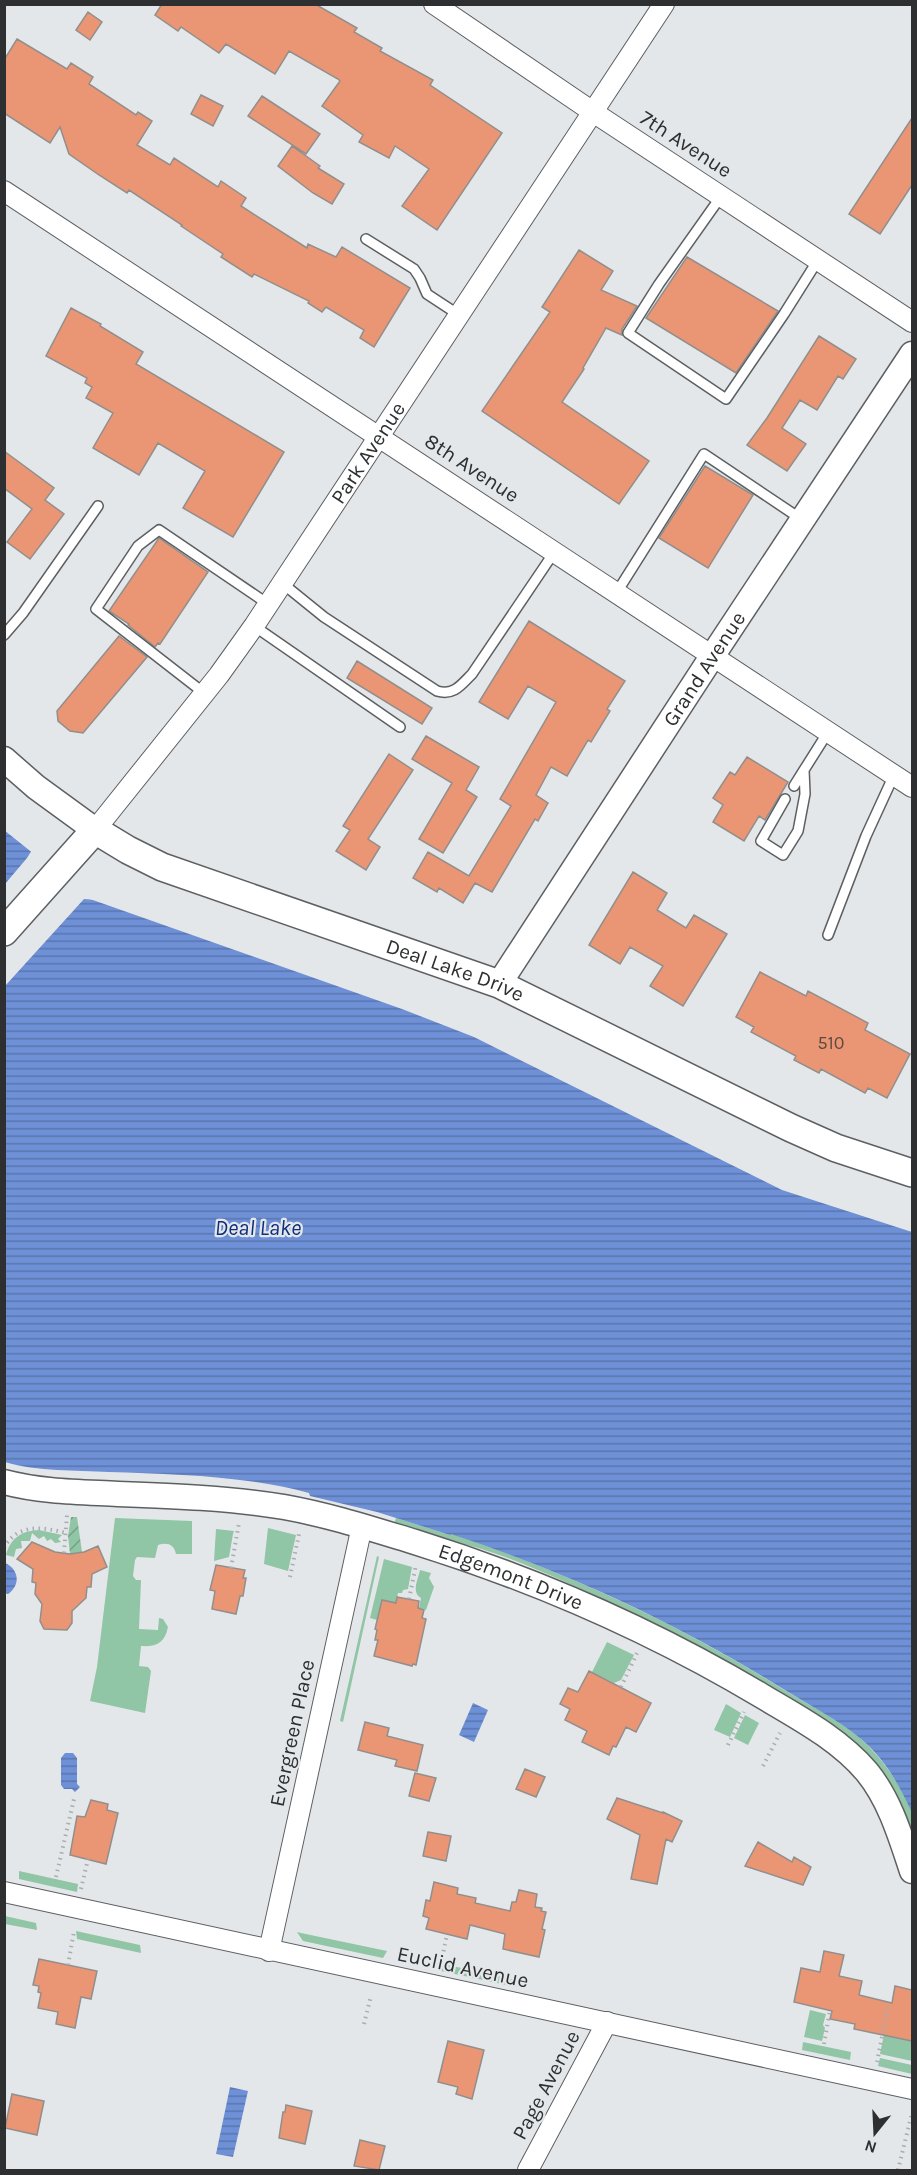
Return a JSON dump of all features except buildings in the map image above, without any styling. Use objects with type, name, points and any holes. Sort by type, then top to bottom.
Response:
[{"type":"main road","name":"Deal Lake Drive","points":[[95,830],[162,867],[499,984],[791,1128],[836,1148],[912,1173]]},
{"type":"main road","name":"Park Avenue","points":[[4,932],[95,830]]},
{"type":"street","name":"7th Avenue","points":[[434,4],[593,112],[912,322]]},
{"type":"street","name":"Park Avenue","points":[[95,830],[254,626],[664,4]]},
{"type":"street","name":"8th Avenue","points":[[4,191],[912,787]]},
{"type":"street","name":"Grand Avenue","points":[[499,984],[912,354]]},
{"type":"street","name":"Deal Lake Drive","points":[[4,759],[36,787],[95,830]]},
{"type":"street","name":"Edgemont Drive","points":[[4,1482],[51,1491],[208,1497],[286,1508],[362,1526],[466,1558],[545,1587],[688,1654],[727,1675],[807,1723],[846,1750],[868,1774],[888,1806],[912,1871]]},
{"type":"street","name":"Evergreen Place","points":[[269,1951],[362,1526]]},
{"type":"street","name":"Euclid Avenue","points":[[4,1892],[912,2089]]},
{"type":"street","name":"Page Avenue","points":[[528,2170],[607,2022]]},
{"type":"lane","points":[[722,195],[659,284],[628,333],[726,399],[818,260]]},
{"type":"lane","points":[[366,239],[414,269],[427,294],[459,315]]},
{"type":"lane","points":[[617,592],[704,454],[803,521]]},
{"type":"lane","points":[[4,635],[23,613],[98,506]]},
{"type":"lane","points":[[204,693],[96,609],[138,546],[159,530],[268,604]]},
{"type":"lane","points":[[282,583],[324,617],[437,691],[446,694],[458,689],[472,674],[555,551]]},
{"type":"lane","points":[[254,626],[400,728]]},
{"type":"lane","points":[[794,786],[828,732]]},
{"type":"lane","points":[[785,799],[761,841],[783,855],[798,831],[805,794],[804,770]]},
{"type":"lane","points":[[828,935],[866,836],[894,776]]},
{"type":"path","points":[[64,1553],[67,1515]]},
{"type":"path","points":[[231,1568],[238,1527]]},
{"type":"path","points":[[4,1548],[12,1537],[22,1530],[41,1528],[66,1533]]},
{"type":"path","points":[[290,1577],[299,1534]]},
{"type":"path","points":[[409,1599],[417,1561]]},
{"type":"path","points":[[621,1687],[638,1650]]},
{"type":"path","points":[[728,1745],[744,1712]]},
{"type":"path","points":[[763,1766],[780,1733]]},
{"type":"path","points":[[56,1877],[74,1799]]},
{"type":"path","points":[[68,1827],[74,1828]]},
{"type":"path","points":[[81,1893],[88,1859]]},
{"type":"path","points":[[68,1965],[74,1931]]},
{"type":"path","points":[[445,1944],[447,1934]]},
{"type":"path","points":[[364,2024],[370,1996]]},
{"type":"path","points":[[876,2066],[888,2007]]},
{"type":"path","points":[[824,2044],[830,2010]]},
{"type":"path","points":[[898,2170],[912,2113]]},
{"type":"green space","points":[[71,1517],[77,1517],[82,1552],[70,1554],[68,1536]]},
{"type":"green space","points":[[115,1518],[192,1521],[192,1554],[176,1554],[172,1546],[164,1544],[158,1545],[155,1558],[137,1557],[135,1560],[133,1576],[136,1580],[141,1580],[139,1629],[158,1630],[159,1618],[163,1619],[168,1627],[165,1637],[159,1643],[141,1646],[139,1666],[148,1667],[151,1671],[145,1713],[90,1701],[97,1667]]},
{"type":"green space","points":[[396,1518],[493,1548],[620,1601],[702,1642],[822,1712],[861,1739],[891,1774],[909,1805],[913,1818],[912,1832],[894,1791],[875,1763],[844,1734],[818,1717],[675,1637],[584,1590],[506,1557],[394,1524]]},
{"type":"green space","points":[[268,1528],[296,1535],[288,1571],[264,1564]]},
{"type":"green space","points":[[216,1529],[234,1531],[229,1557],[214,1561]]},
{"type":"green space","points":[[39,1530],[62,1535],[58,1539],[61,1542],[55,1543],[51,1539],[47,1541],[44,1536],[39,1539],[32,1533],[30,1541],[21,1541],[22,1548],[16,1549],[14,1557],[6,1555],[14,1539],[27,1532]]},
{"type":"green space","points":[[377,1556],[379,1557],[343,1722],[340,1721]]},
{"type":"green space","points":[[384,1559],[412,1567],[408,1589],[398,1593],[396,1603],[382,1600],[377,1620],[370,1618]]},
{"type":"green space","points":[[420,1570],[431,1573],[429,1578],[434,1587],[426,1610],[419,1608],[421,1598],[416,1592]]},
{"type":"green space","points":[[607,1642],[634,1655],[621,1680],[614,1683],[592,1672]]},
{"type":"green space","points":[[726,1704],[741,1713],[730,1737],[714,1730]]},
{"type":"green space","points":[[745,1715],[759,1723],[748,1745],[734,1738]]},
{"type":"green space","points":[[19,1871],[78,1884],[77,1892],[19,1879]]},
{"type":"green space","points":[[5,1916],[36,1923],[37,1930],[5,1924]]},
{"type":"green space","points":[[76,1931],[140,1945],[141,1953],[77,1939]]},
{"type":"green space","points":[[297,1932],[387,1951],[383,1958],[303,1941]]},
{"type":"green space","points":[[443,1964],[512,1979],[511,1986],[441,1971]]},
{"type":"green space","points":[[810,2010],[826,2014],[822,2041],[804,2037]]},
{"type":"green space","points":[[884,2034],[912,2041],[912,2061],[880,2054]]},
{"type":"green space","points":[[803,2042],[851,2052],[850,2060],[802,2050]]},
{"type":"green space","points":[[880,2058],[912,2065],[912,2074],[878,2066]]},
{"type":"water","name":"Deal Lake","points":[[4,830],[90,899],[402,1009],[474,1037],[782,1190],[912,1232],[912,1813],[885,1764],[870,1747],[842,1725],[741,1664],[661,1620],[536,1565],[451,1534],[377,1512],[310,1496],[309,1493],[285,1487],[210,1477],[30,1468],[5,1462]]},
{"type":"water","points":[[5,1563],[13,1569],[17,1577],[15,1586],[8,1594],[5,1593]]},
{"type":"water","points":[[473,1703],[488,1710],[474,1742],[459,1735]]},
{"type":"water","points":[[65,1753],[73,1753],[77,1758],[77,1784],[80,1787],[75,1792],[72,1789],[64,1789],[61,1785],[61,1758]]},
{"type":"water","points":[[230,2087],[248,2091],[233,2157],[216,2154]]},
{"type":"pier","points":[[31,847],[97,900],[84,899],[5,986],[5,884],[27,858],[32,850]]}]
